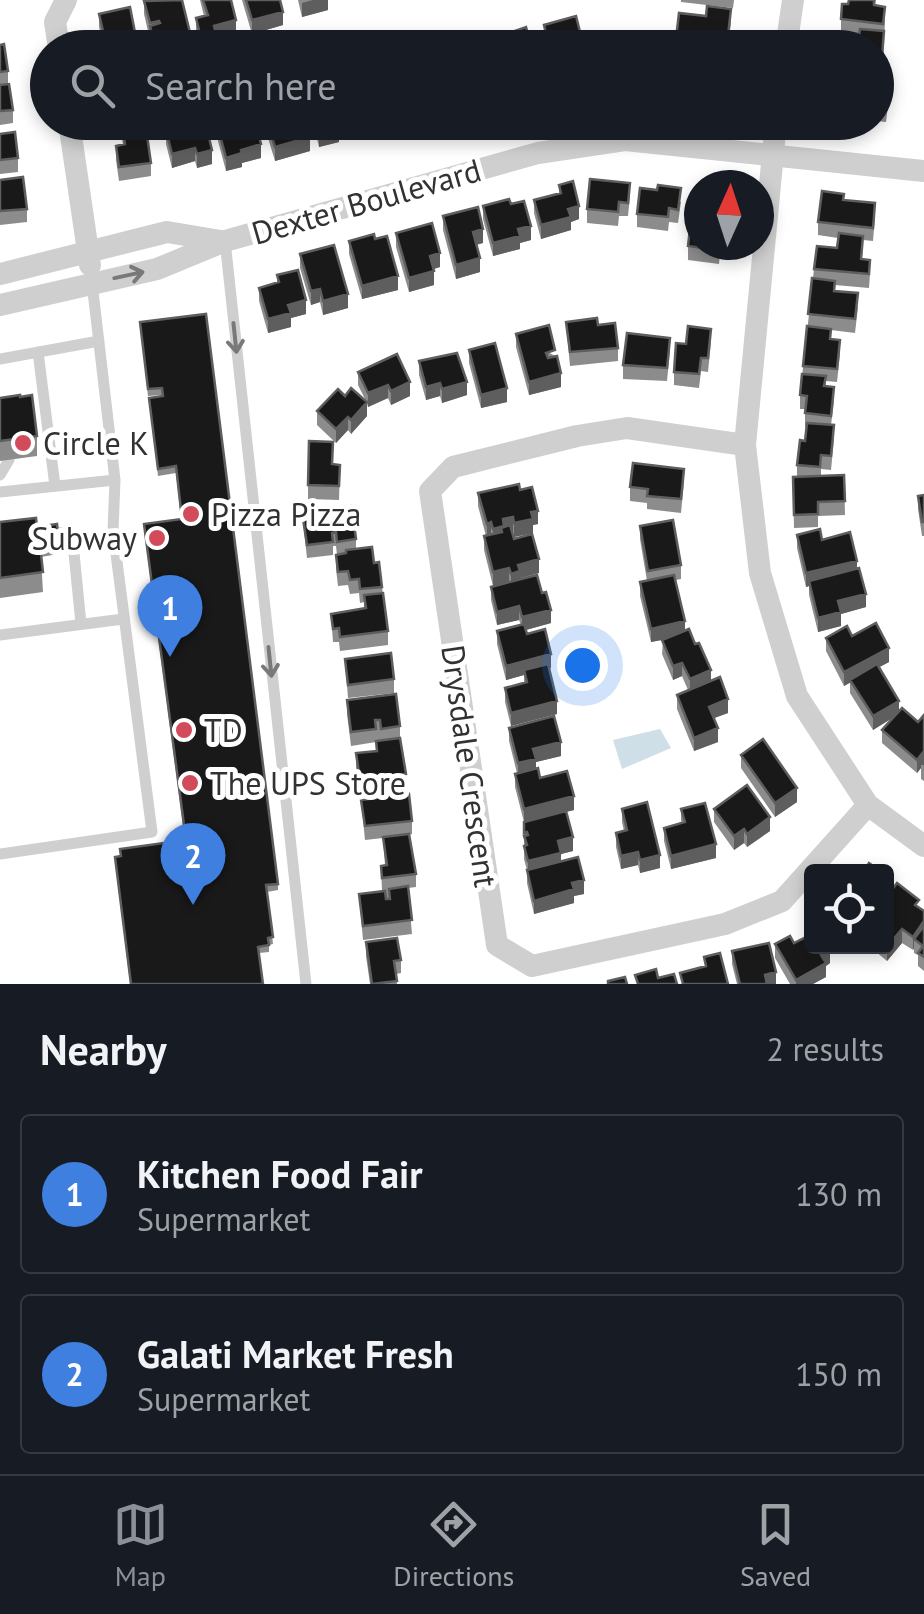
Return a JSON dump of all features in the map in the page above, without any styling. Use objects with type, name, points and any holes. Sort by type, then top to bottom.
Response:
[{"type":"street","points":[[56,30],[55,22],[66,0]]},
{"type":"street","points":[[788,30],[792,0]]},
{"type":"street","points":[[72,140],[92,283]]},
{"type":"street","name":"Dexter Boulevard","points":[[0,305],[157,269],[225,242],[556,150],[626,140],[924,171]]},
{"type":"street","points":[[773,140],[745,445],[760,573],[797,696],[868,805],[924,846]]},
{"type":"street","name":"Dexter Boulevard","points":[[0,274],[167,232],[225,242]]},
{"type":"street","name":"Drysdale Crescent","points":[[745,445],[628,428],[578,436],[453,467],[430,491],[497,944],[532,966],[725,924],[782,901],[868,805]]},
{"type":"lane","points":[[225,242],[306,984]]},
{"type":"lane","points":[[0,854],[152,832],[112,531],[115,480],[92,283]]},
{"type":"lane","points":[[0,359],[98,341]]},
{"type":"lane","points":[[38,352],[55,486]]},
{"type":"lane","points":[[0,475],[8,460]]},
{"type":"lane","points":[[0,492],[115,480]]},
{"type":"lane","points":[[31,534],[62,531],[68,535],[82,624]]},
{"type":"lane","points":[[0,636],[123,619]]},
{"type":"shaded area","points":[[660,729],[671,748],[622,769],[613,740]]},
{"type":"building","points":[[182,0],[189,30],[151,30],[150,26],[160,23],[150,23],[144,1]]},
{"type":"building","points":[[203,0],[231,0],[236,20],[214,26],[215,30],[199,30],[196,18],[208,15]]},
{"type":"building","points":[[246,0],[280,0],[283,12],[252,20]]},
{"type":"building","points":[[849,0],[874,0],[874,5],[885,7],[883,24],[841,19],[842,4]]},
{"type":"building","points":[[707,6],[731,9],[729,30],[677,30],[679,13],[706,16]]},
{"type":"building","points":[[130,7],[134,30],[103,30],[99,14]]},
{"type":"building","points":[[576,16],[580,30],[545,30],[544,25]]},
{"type":"building","points":[[4,44],[8,71],[0,72],[0,45]]},
{"type":"building","points":[[9,84],[13,110],[0,111],[0,85]]},
{"type":"building","points":[[15,132],[18,158],[0,160],[0,134]]},
{"type":"building","points":[[124,140],[148,140],[151,163],[119,167],[116,146],[125,144]]},
{"type":"building","points":[[168,140],[210,140],[212,150],[197,154],[195,148],[172,154]]},
{"type":"building","points":[[221,140],[260,140],[261,144],[226,158]]},
{"type":"building","points":[[273,140],[300,140],[275,147]]},
{"type":"building","points":[[23,177],[27,209],[0,211],[0,180]]},
{"type":"building","points":[[590,179],[630,183],[628,203],[619,202],[618,212],[587,209]]},
{"type":"building","points":[[573,181],[579,206],[568,209],[571,217],[541,225],[534,200],[561,193],[559,185]]},
{"type":"building","points":[[658,185],[681,188],[678,210],[669,208],[668,217],[637,214],[640,188],[657,190]]},
{"type":"building","points":[[822,191],[844,194],[843,200],[875,203],[873,228],[818,222]]},
{"type":"building","points":[[509,199],[511,204],[524,201],[531,226],[518,229],[520,236],[493,243],[483,206]]},
{"type":"building","points":[[478,207],[483,229],[473,232],[480,258],[456,265],[443,216]]},
{"type":"building","points":[[432,223],[440,253],[430,256],[434,271],[409,278],[396,233]]},
{"type":"building","points":[[839,233],[863,236],[861,259],[870,260],[869,274],[814,269],[817,246],[837,248]]},
{"type":"building","points":[[374,234],[375,239],[387,236],[398,276],[362,286],[349,241]]},
{"type":"building","points":[[334,245],[348,294],[323,301],[320,289],[311,291],[300,254]]},
{"type":"building","points":[[298,270],[306,300],[288,305],[291,313],[268,319],[259,288],[279,282],[277,275]]},
{"type":"building","points":[[812,278],[835,281],[834,291],[858,293],[855,319],[808,314]]},
{"type":"building","points":[[206,314],[278,884],[266,885],[273,937],[268,938],[269,945],[258,947],[263,984],[131,984],[115,857],[121,856],[120,849],[186,840],[144,524],[182,519],[176,466],[158,469],[149,398],[163,396],[162,388],[148,389],[140,322]]},
{"type":"building","points":[[597,318],[598,325],[615,323],[618,348],[570,352],[566,322]]},
{"type":"building","points":[[549,325],[555,350],[546,353],[548,358],[557,356],[561,373],[529,382],[516,334]]},
{"type":"building","points":[[688,326],[711,329],[708,358],[701,358],[699,374],[674,372],[676,343],[686,344]]},
{"type":"building","points":[[807,326],[831,329],[830,339],[840,340],[837,369],[803,366]]},
{"type":"building","points":[[627,333],[670,338],[667,368],[623,365]]},
{"type":"building","points":[[495,343],[507,388],[481,395],[469,350]]},
{"type":"building","points":[[457,353],[467,382],[442,389],[440,383],[426,387],[419,361]]},
{"type":"building","points":[[397,354],[410,382],[391,391],[388,385],[368,393],[358,372]]},
{"type":"building","points":[[802,374],[826,376],[824,386],[834,387],[831,416],[805,413],[807,396],[800,395]]},
{"type":"building","points":[[351,388],[367,402],[351,420],[348,417],[336,429],[317,411],[338,389],[345,396]]},
{"type":"building","points":[[32,395],[37,436],[0,441],[0,398]]},
{"type":"building","points":[[807,423],[834,425],[831,456],[821,455],[820,467],[797,465]]},
{"type":"building","points":[[309,441],[333,442],[332,464],[340,465],[339,486],[308,485]]},
{"type":"building","points":[[633,463],[684,469],[681,499],[647,496],[648,489],[630,487]]},
{"type":"building","points":[[844,475],[845,501],[818,502],[818,514],[794,515],[793,477]]},
{"type":"building","points":[[519,484],[520,490],[532,487],[538,511],[531,512],[533,519],[514,523],[513,517],[503,519],[504,526],[493,529],[491,522],[487,524],[478,493]]},
{"type":"building","points":[[924,495],[924,522],[922,522],[918,496]]},
{"type":"building","points":[[352,506],[356,539],[337,542],[336,532],[332,533],[333,542],[307,545],[302,512]]},
{"type":"building","points":[[36,518],[37,527],[57,524],[58,534],[39,537],[43,572],[0,578],[0,522]]},
{"type":"building","points":[[673,520],[681,565],[648,571],[640,526]]},
{"type":"building","points":[[510,525],[514,539],[532,534],[539,559],[518,565],[520,571],[511,574],[509,568],[493,572],[484,536],[502,532],[501,528]]},
{"type":"building","points":[[820,529],[822,540],[850,532],[857,561],[806,573],[797,535]]},
{"type":"building","points":[[372,547],[374,563],[379,562],[382,587],[360,589],[359,579],[350,580],[348,571],[338,572],[336,555]]},
{"type":"building","points":[[859,568],[866,594],[838,601],[841,612],[818,618],[809,581]]},
{"type":"building","points":[[537,575],[551,610],[522,617],[519,606],[497,612],[491,587]]},
{"type":"building","points":[[674,575],[685,621],[651,629],[640,582]]},
{"type":"building","points":[[383,593],[388,631],[340,637],[339,628],[333,629],[331,614],[366,608],[364,595]]},
{"type":"building","points":[[876,623],[889,648],[844,672],[826,638],[847,626],[852,636]]},
{"type":"building","points":[[524,624],[527,634],[545,629],[551,654],[506,666],[497,631]]},
{"type":"building","points":[[689,629],[711,670],[690,679],[682,663],[673,666],[662,640]]},
{"type":"building","points":[[391,653],[394,679],[348,685],[345,659]]},
{"type":"building","points":[[548,664],[557,701],[511,713],[505,688],[527,682],[524,670]]},
{"type":"building","points":[[877,664],[899,701],[873,716],[850,680]]},
{"type":"building","points":[[720,677],[728,699],[709,707],[718,728],[694,738],[677,695]]},
{"type":"building","points":[[396,694],[400,726],[381,729],[380,720],[375,720],[376,729],[351,732],[347,700]]},
{"type":"building","points":[[902,708],[918,722],[924,715],[924,751],[917,760],[882,730]]},
{"type":"building","points":[[554,716],[561,742],[533,749],[536,759],[518,763],[509,728]]},
{"type":"building","points":[[400,738],[406,774],[360,780],[356,753],[377,751],[376,741]]},
{"type":"building","points":[[763,739],[797,788],[775,803],[741,755]]},
{"type":"building","points":[[538,768],[540,778],[567,771],[574,796],[524,809],[515,774]]},
{"type":"building","points":[[402,784],[403,795],[409,794],[412,821],[365,826],[361,800],[377,798],[376,787]]},
{"type":"building","points":[[747,785],[770,817],[747,834],[744,829],[734,836],[714,809]]},
{"type":"building","points":[[647,802],[660,855],[640,860],[638,852],[621,856],[616,833],[627,830],[622,809]]},
{"type":"building","points":[[705,803],[716,844],[671,856],[664,828],[685,822],[681,809]]},
{"type":"building","points":[[566,811],[573,837],[558,841],[561,853],[528,861],[524,822]]},
{"type":"building","points":[[409,834],[416,874],[382,878],[381,866],[387,865],[383,837]]},
{"type":"building","points":[[578,857],[584,880],[572,883],[574,889],[534,901],[527,870]]},
{"type":"building","points":[[897,883],[919,900],[915,905],[924,911],[924,921],[913,937],[902,929],[894,939]]},
{"type":"building","points":[[408,886],[412,920],[363,926],[359,894],[385,891],[386,899],[390,899],[389,889]]},
{"type":"building","points":[[924,926],[924,957],[918,953],[923,946],[914,939]]},
{"type":"building","points":[[790,936],[794,943],[804,938],[804,954],[823,954],[826,963],[796,980],[775,944]]},
{"type":"building","points":[[397,938],[401,960],[394,961],[397,981],[372,984],[366,942]]},
{"type":"building","points":[[769,943],[776,972],[765,975],[767,984],[740,984],[732,951]]},
{"type":"building","points":[[720,953],[728,984],[683,984],[680,973],[706,966],[704,957]]},
{"type":"building","points":[[656,969],[658,978],[674,974],[677,984],[638,984],[635,975]]},
{"type":"building","points":[[625,977],[627,984],[608,984],[608,981]]},
{"type":"place","name":"Circle K","points":[[23,443]]},
{"type":"place","name":"Pizza Pizza","points":[[191,514]]},
{"type":"place","name":"Subway","points":[[157,538]]},
{"type":"place","name":"Kitchen Food Fair","points":[[170,657]]},
{"type":"place","name":"TD","points":[[184,730]]},
{"type":"place","name":"The UPS Store","points":[[190,783]]},
{"type":"place","name":"Galati Market Fresh","points":[[193,905]]}]
